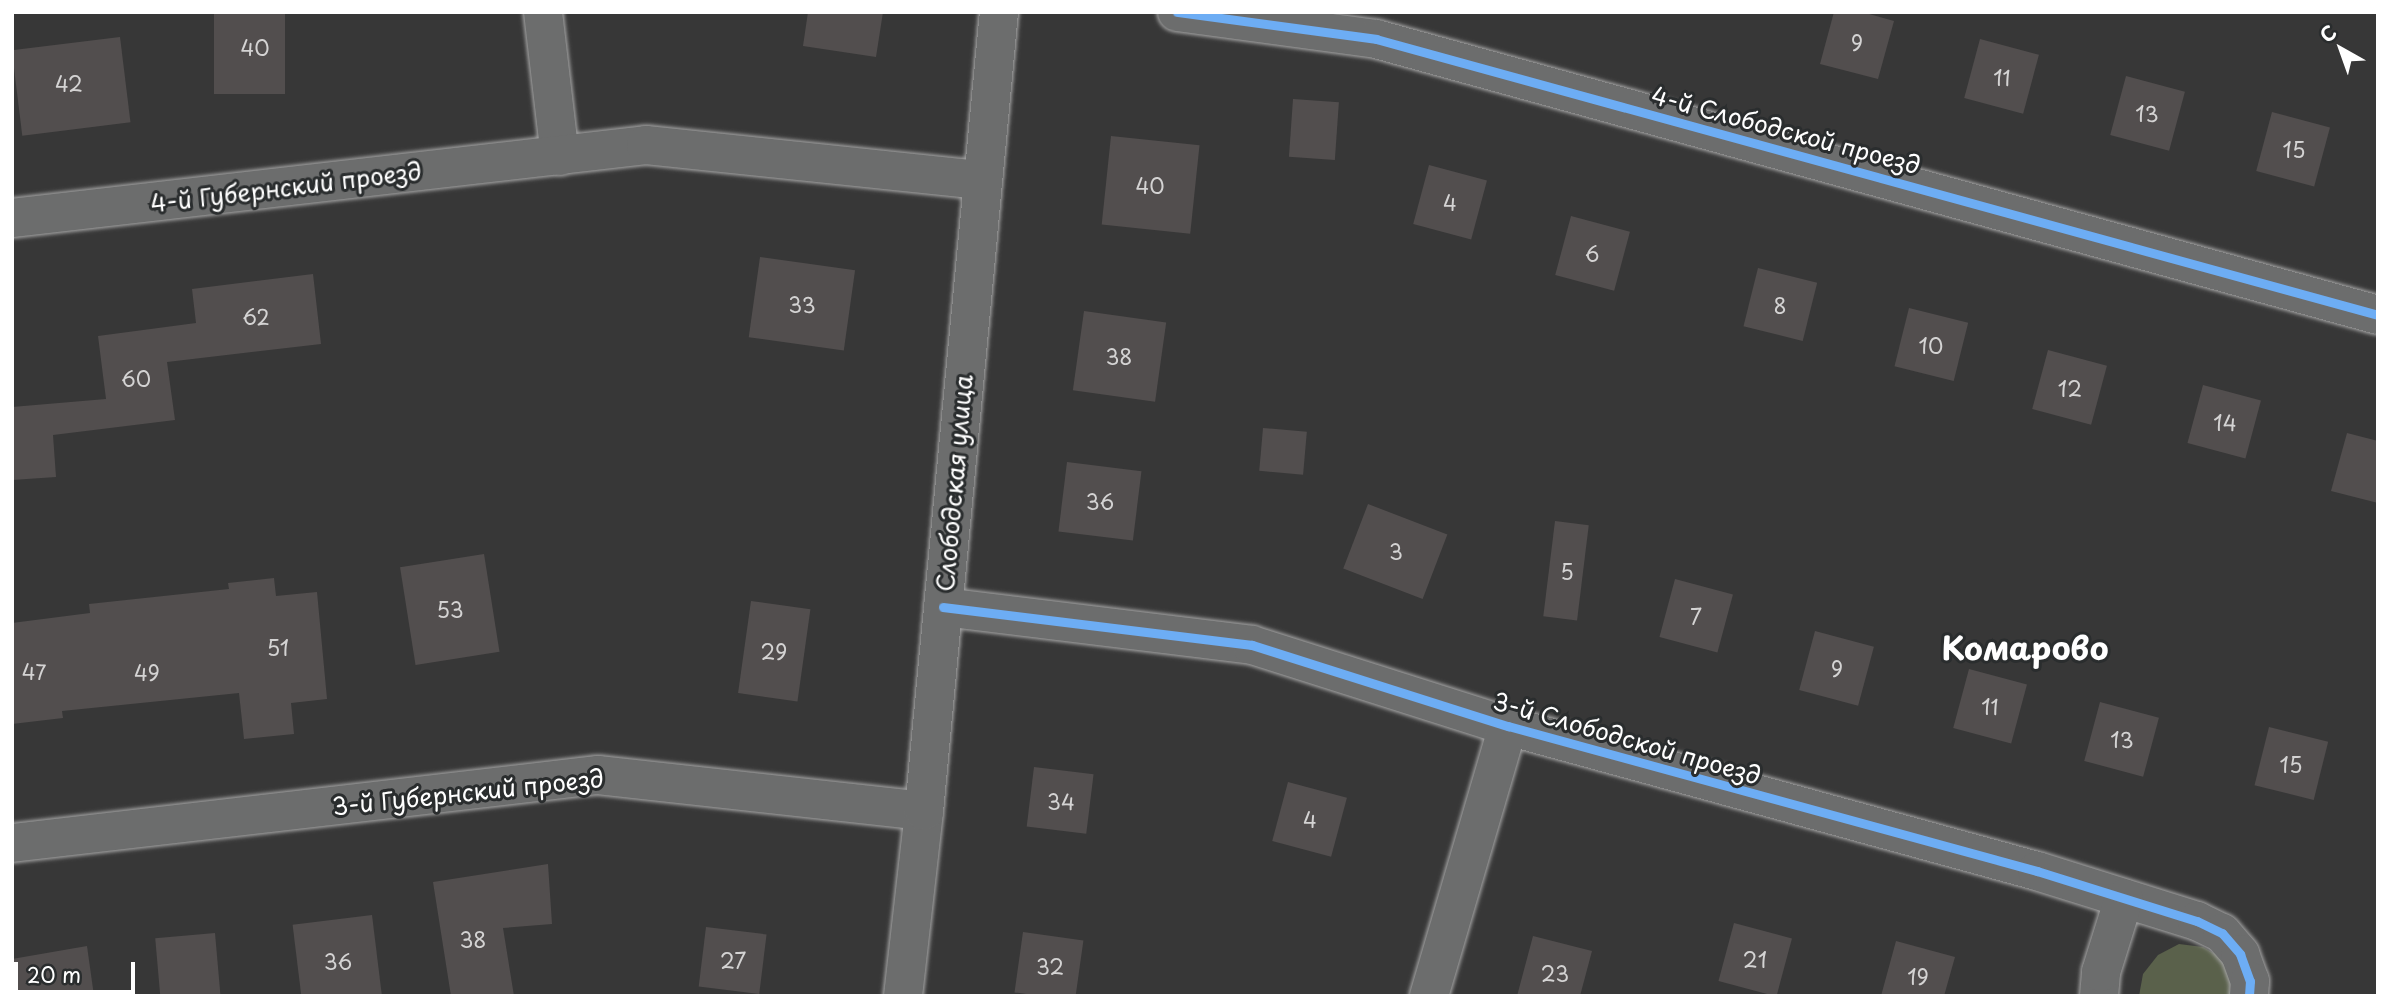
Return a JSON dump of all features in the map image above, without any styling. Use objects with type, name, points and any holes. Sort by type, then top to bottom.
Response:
[{"type":"street","points":[[543,12],[560,156]]},
{"type":"street","name":"Слободская улица","points":[[903,996],[924,811],[981,180],[999,12]]},
{"type":"street","name":"4-й Слободской проезд","points":[[1177,12],[1376,39],[2378,316]]},
{"type":"street","name":"4-й Губернский проезд","points":[[12,218],[646,145],[981,180]]},
{"type":"street","name":"3-й Слободской проезд","points":[[943,607],[1252,645],[1508,726],[2038,871],[2197,921],[2222,933],[2240,954],[2250,981],[2249,996]]},
{"type":"street","name":"3-й Слободской проезд","points":[[1429,996],[1508,726]]},
{"type":"street","name":"3-й Губернский проезд","points":[[12,843],[598,775],[924,811]]},
{"type":"street","points":[[2099,996],[2101,972],[2124,898]]},
{"type":"green space","points":[[2179,944],[2203,947],[2224,959],[2231,978],[2230,996],[2139,996],[2143,974],[2158,955]]},
{"type":"building","points":[[214,12],[285,12],[285,94],[214,94]]},
{"type":"building","points":[[808,12],[883,12],[876,57],[803,46]]},
{"type":"building","points":[[1834,12],[1862,12],[1894,21],[1878,79],[1820,64]]},
{"type":"building","points":[[120,37],[130,122],[22,136],[12,50]]},
{"type":"building","points":[[1980,39],[2039,55],[2023,114],[1964,98]]},
{"type":"building","points":[[2126,76],[2185,92],[2169,151],[2110,135]]},
{"type":"building","points":[[1293,99],[1339,102],[1335,160],[1289,157]]},
{"type":"building","points":[[2272,112],[2330,128],[2314,186],[2256,171]]},
{"type":"building","points":[[1111,136],[1200,145],[1190,234],[1102,225]]},
{"type":"building","points":[[1429,165],[1487,181],[1471,239],[1413,224]]},
{"type":"building","points":[[1571,216],[1630,232],[1614,291],[1555,275]]},
{"type":"building","points":[[760,257],[855,270],[844,351],[749,337]]},
{"type":"building","points":[[1758,268],[1817,283],[1803,341],[1743,326]]},
{"type":"building","points":[[313,274],[321,344],[167,362],[175,420],[53,435],[56,477],[12,480],[12,407],[106,399],[98,336],[196,323],[192,289]]},
{"type":"building","points":[[1909,308],[1968,323],[1954,381],[1894,366]]},
{"type":"building","points":[[1084,311],[1166,323],[1155,402],[1073,390]]},
{"type":"building","points":[[2048,350],[2107,366],[2091,425],[2032,409]]},
{"type":"building","points":[[2203,385],[2261,401],[2245,458],[2187,443]]},
{"type":"building","points":[[1263,428],[1307,432],[1303,475],[1259,471]]},
{"type":"building","points":[[2347,433],[2378,441],[2378,503],[2331,491]]},
{"type":"building","points":[[1067,462],[1141,471],[1133,541],[1058,531]]},
{"type":"building","points":[[1368,504],[1447,534],[1423,599],[1343,568]]},
{"type":"building","points":[[1555,521],[1589,525],[1577,620],[1543,616]]},
{"type":"building","points":[[484,554],[499,652],[416,665],[400,567]]},
{"type":"building","points":[[274,578],[276,596],[317,592],[327,699],[291,703],[294,734],[244,739],[239,693],[62,711],[63,718],[12,724],[12,623],[90,613],[89,604],[229,589],[228,583]]},
{"type":"building","points":[[1675,579],[1733,595],[1717,652],[1659,637]]},
{"type":"building","points":[[751,601],[810,609],[797,701],[738,693]]},
{"type":"building","points":[[1815,631],[1874,647],[1858,706],[1799,690]]},
{"type":"building","points":[[1969,669],[2027,685],[2011,743],[1953,728]]},
{"type":"building","points":[[2100,702],[2159,718],[2143,777],[2084,761]]},
{"type":"building","points":[[2269,727],[2328,742],[2314,800],[2254,785]]},
{"type":"building","points":[[1034,767],[1094,774],[1086,834],[1027,827]]},
{"type":"building","points":[[1288,782],[1347,798],[1331,857],[1272,841]]},
{"type":"building","points":[[548,864],[552,924],[503,928],[514,996],[451,996],[433,882]]},
{"type":"building","points":[[372,915],[382,996],[301,996],[293,925]]},
{"type":"building","points":[[1734,923],[1792,939],[1777,996],[1718,981]]},
{"type":"building","points":[[706,927],[767,934],[759,994],[699,987]]},
{"type":"building","points":[[1023,932],[1083,940],[1076,996],[1015,992]]},
{"type":"building","points":[[215,933],[220,996],[160,996],[155,938]]},
{"type":"building","points":[[1533,936],[1592,951],[1580,996],[1517,996]]},
{"type":"building","points":[[1896,941],[1955,957],[1944,996],[1881,996]]},
{"type":"building","points":[[87,946],[94,996],[12,996],[12,959]]},
{"type":"cycle path","points":[[1177,12],[1376,39],[2378,315]]},
{"type":"cycle path","points":[[943,607],[1252,645],[1508,726],[2037,871],[2197,921],[2222,933],[2240,954],[2250,981],[2249,996]]},
{"type":"district","name":"Комарово","points":[[2025,647]]}]
